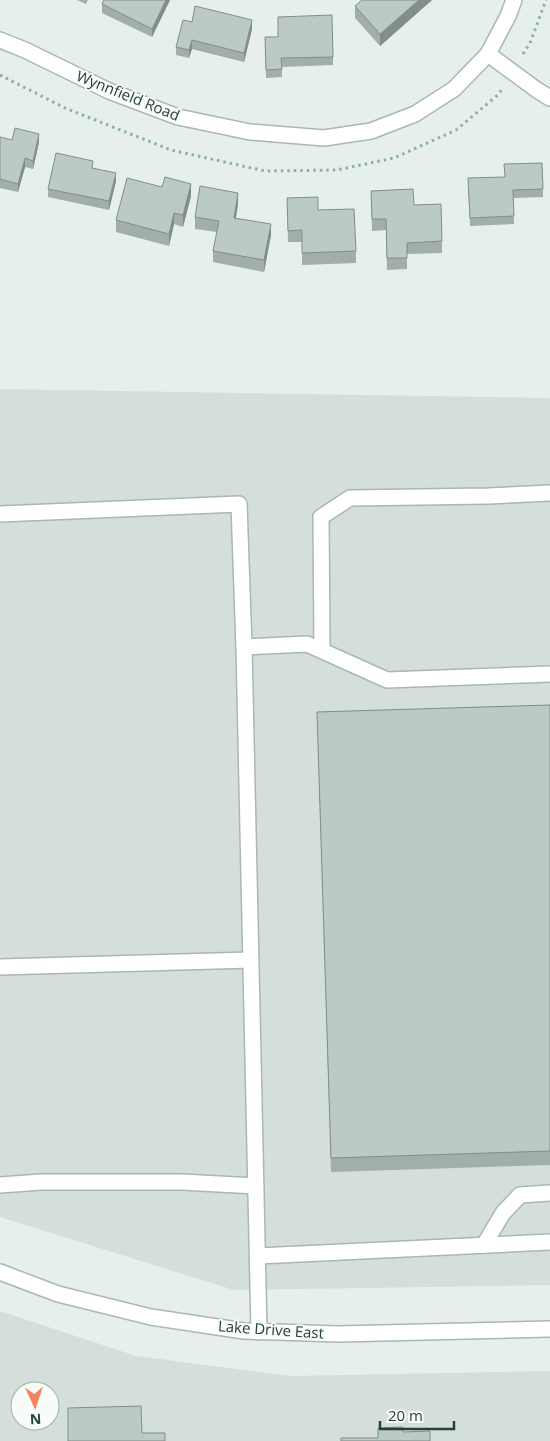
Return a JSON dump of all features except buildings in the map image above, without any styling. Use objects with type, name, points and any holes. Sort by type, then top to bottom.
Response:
[{"type":"street","name":"Wynnfield Road","points":[[0,40],[109,91],[178,118],[250,132],[324,138],[371,131],[415,114],[454,89],[488,54],[508,16],[514,0]]},
{"type":"street","points":[[488,54],[550,98]]},
{"type":"street","points":[[322,650],[321,517],[350,498],[550,493]]},
{"type":"street","points":[[0,514],[239,504],[260,1332]]},
{"type":"street","points":[[244,647],[307,644],[387,680],[550,674]]},
{"type":"street","points":[[0,966],[251,960]]},
{"type":"street","points":[[0,1186],[41,1182],[182,1182],[256,1186]]},
{"type":"street","points":[[484,1245],[503,1213],[520,1195],[550,1193]]},
{"type":"street","points":[[258,1256],[550,1242]]},
{"type":"street","name":"Lake Drive East","points":[[0,1272],[58,1294],[151,1317],[244,1331],[338,1334],[550,1329]]},
{"type":"shaded area","points":[[0,389],[550,398],[550,1285],[234,1290],[0,1217]]},
{"type":"shaded area","points":[[0,1311],[136,1356],[292,1376],[550,1371],[550,1441],[0,1441]]}]
